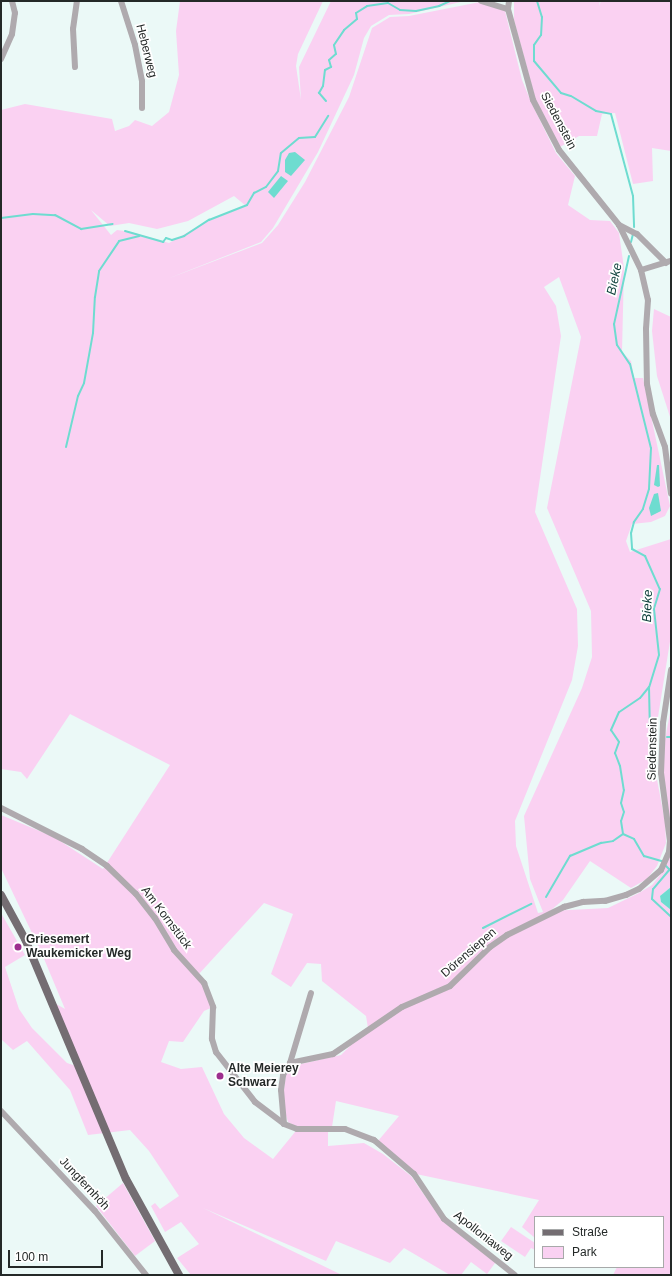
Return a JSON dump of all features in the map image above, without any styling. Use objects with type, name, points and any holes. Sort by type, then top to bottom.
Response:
[{"type":"main road","points":[[1,895],[25,939],[126,1179],[179,1275]]},
{"type":"street","points":[[1,59],[12,34],[15,13],[12,1]]},
{"type":"street","points":[[75,67],[74,15],[77,1]]},
{"type":"street","name":"Heberweg","points":[[121,1],[135,44],[142,81],[142,108]]},
{"type":"street","points":[[481,1],[508,9],[509,1]]},
{"type":"street","name":"Siedenstein","points":[[508,9],[528,85],[549,132],[559,150],[619,225],[640,270],[648,300],[646,329],[647,384],[654,414],[665,447],[671,494]]},
{"type":"street","points":[[619,225],[637,234],[668,262]]},
{"type":"street","points":[[640,270],[668,262]]},
{"type":"street","name":"Siedenstein","points":[[669,852],[661,754],[663,723],[671,670]]},
{"type":"street","name":"Am Kornstück","points":[[1,808],[82,849],[107,866],[136,894],[155,918],[174,950],[198,975],[209,993],[213,1007],[212,1039],[216,1052],[255,1102],[284,1124]]},
{"type":"street","name":"Dörensiepen","points":[[290,1063],[333,1054],[402,1007],[450,986],[490,947],[507,935],[559,909],[584,902],[605,902],[639,889],[661,870],[669,852]]},
{"type":"street","points":[[284,1124],[281,1090],[284,1075],[290,1063],[311,993]]},
{"type":"street","name":"Jungfernhöh","points":[[1,1111],[95,1211],[146,1275]]},
{"type":"street","name":"Apolloniaweg","points":[[284,1124],[296,1129],[346,1129],[374,1140],[414,1174],[444,1219],[515,1275]]},
{"type":"green space","points":[[180,1],[323,1],[298,54],[296,66],[301,100],[299,67],[331,1],[465,1],[409,14],[389,15],[371,26],[364,38],[354,75],[318,152],[273,228],[261,242],[167,279],[262,243],[278,225],[305,182],[349,97],[372,28],[390,17],[409,16],[480,2],[505,11],[522,80],[531,102],[556,153],[575,176],[568,205],[590,220],[610,221],[619,233],[624,268],[622,352],[631,361],[634,378],[643,378],[670,506],[665,516],[651,522],[632,524],[626,541],[630,552],[671,539],[671,635],[655,736],[656,774],[665,822],[666,843],[657,866],[647,879],[631,888],[590,861],[563,900],[550,911],[608,908],[639,893],[652,885],[663,871],[671,849],[671,887],[660,896],[661,902],[671,910],[671,1275],[613,1275],[616,1268],[664,1268],[664,1216],[534,1216],[534,1237],[522,1227],[539,1200],[416,1174],[378,1141],[399,1116],[336,1101],[332,1127],[297,1127],[288,1122],[282,1103],[286,1075],[292,1066],[341,1055],[368,1028],[366,1016],[322,981],[321,964],[307,963],[291,987],[271,974],[293,914],[264,903],[198,975],[213,1007],[204,1011],[183,1042],[169,1041],[161,1062],[181,1069],[202,1067],[224,1114],[244,1138],[273,1159],[295,1132],[328,1132],[328,1146],[364,1143],[383,1154],[411,1176],[441,1219],[498,1259],[487,1274],[471,1262],[461,1275],[450,1275],[404,1248],[390,1263],[336,1241],[326,1261],[203,1208],[342,1275],[191,1275],[177,1258],[199,1244],[181,1222],[165,1232],[151,1206],[155,1203],[160,1209],[179,1196],[149,1151],[130,1130],[88,1135],[70,1090],[27,1041],[13,1050],[1,1039],[1,913],[25,955],[5,967],[19,1009],[32,1028],[67,1063],[76,1066],[51,1001],[65,1009],[42,954],[1,868],[1,815],[54,837],[103,869],[170,765],[70,714],[27,779],[21,772],[1,769],[1,110],[25,104],[112,119],[115,131],[129,126],[135,120],[152,126],[169,112],[179,75],[176,31]],"holes":[[[234,196],[246,206],[206,222],[169,243],[131,232],[117,230],[111,235],[91,210],[110,226],[129,223],[157,229],[188,221]],[[559,277],[581,337],[547,508],[591,611],[592,657],[582,688],[524,816],[530,879],[543,912],[538,913],[516,846],[515,821],[572,680],[578,646],[577,609],[535,512],[561,336],[556,306],[544,287]]]},
{"type":"green space","points":[[514,1],[600,1],[599,6],[601,1],[671,1],[671,151],[652,148],[653,181],[633,184],[615,113],[602,114],[597,136],[579,136],[560,147],[536,101],[514,20]]},
{"type":"green space","points":[[654,309],[671,317],[671,420],[657,376],[652,331]]},
{"type":"green space","points":[[671,708],[671,826],[662,774],[665,739]]},
{"type":"green space","points":[[123,1183],[155,1241],[135,1256],[96,1206]]},
{"type":"green space","points":[[511,1227],[534,1242],[534,1250],[531,1248],[525,1257],[501,1241]]},
{"type":"water","points":[[295,152],[305,160],[291,176],[285,172],[285,160],[289,153]]},
{"type":"water","points":[[281,176],[288,181],[274,198],[268,192]]},
{"type":"water","points":[[657,465],[659,465],[660,486],[658,487],[654,485]]},
{"type":"water","points":[[658,493],[661,511],[651,516],[649,508],[654,494]]},
{"type":"water","points":[[671,887],[671,910],[661,902],[660,896]]},
{"type":"waterway","points":[[326,101],[319,93],[323,86],[325,70],[331,67],[329,60],[336,54],[334,45],[344,30],[357,19],[356,13],[367,6],[388,3],[400,10],[416,11],[439,6],[450,1]]},
{"type":"waterway","name":"Bieke","points":[[537,1],[542,17],[541,35],[534,45],[534,61],[561,93],[571,96],[596,111],[611,114],[633,196],[634,227]]},
{"type":"waterway","points":[[125,231],[163,242],[166,238],[172,240],[184,236],[209,220],[247,205],[254,193],[266,187],[278,171],[281,153],[299,138],[315,137],[328,116]]},
{"type":"waterway","points":[[1,218],[33,214],[55,215],[81,229],[113,224]]},
{"type":"waterway","name":"Bieke","points":[[631,242],[633,234]]},
{"type":"waterway","points":[[66,447],[78,396],[84,383],[93,333],[95,297],[99,271],[119,241],[139,236]]},
{"type":"waterway","name":"Bieke","points":[[629,256],[614,324],[617,345],[630,364],[651,448],[649,489],[643,509],[634,522],[631,533],[632,549],[645,556],[660,589],[654,609],[659,655],[649,687],[640,698],[619,712],[611,730],[619,742],[615,753],[620,766],[624,790],[621,803],[624,812],[621,821],[623,834],[634,839],[644,856],[662,861]]},
{"type":"waterway","points":[[649,687],[650,734],[656,738]]},
{"type":"waterway","points":[[546,897],[570,856],[601,843],[613,841],[623,834]]},
{"type":"waterway","name":"Bieke","points":[[666,866],[671,871]]},
{"type":"waterway","name":"Bieke","points":[[670,869],[653,889],[652,899],[671,917]]},
{"type":"waterway","points":[[483,928],[531,904]]},
{"type":"place","name":"Griesemert Waukemicker Weg","points":[[18,947]]},
{"type":"place","name":"Alte Meierey Schwarz","points":[[220,1076]]}]
